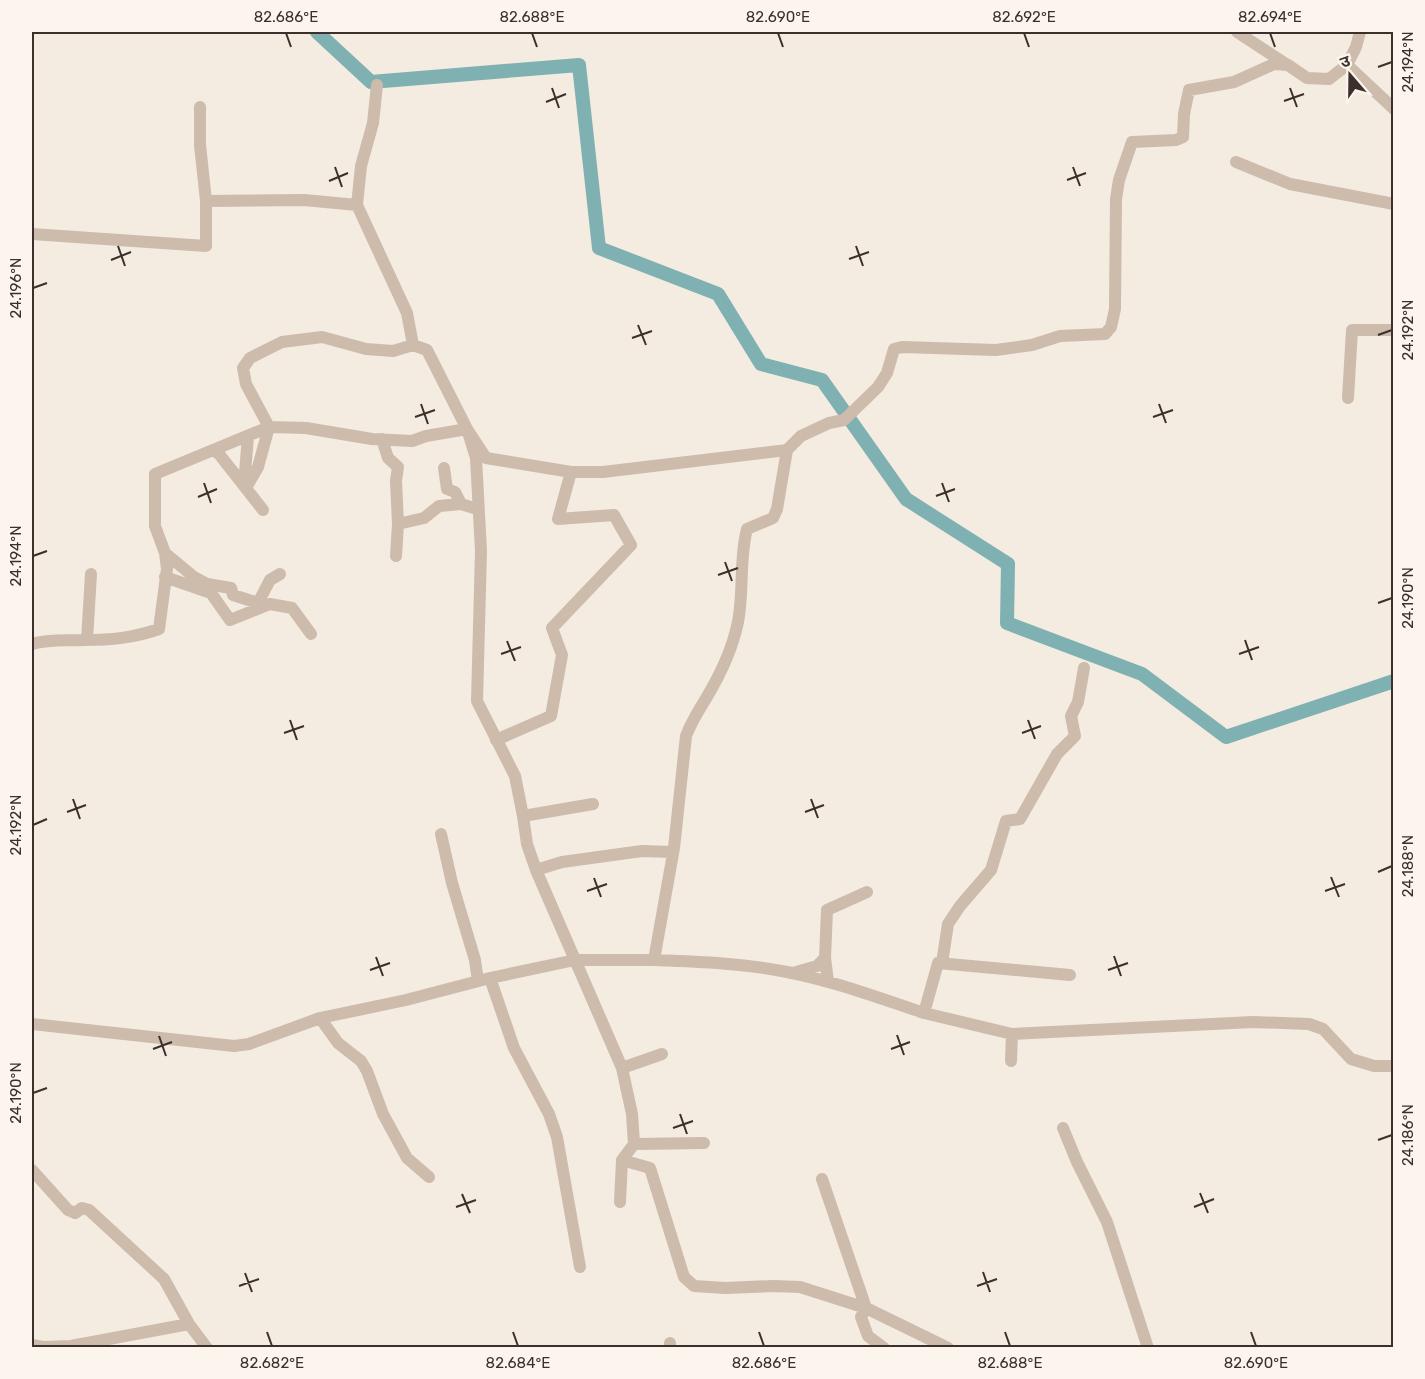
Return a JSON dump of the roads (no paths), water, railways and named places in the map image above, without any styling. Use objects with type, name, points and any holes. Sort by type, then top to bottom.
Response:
[{"type":"street","points":[[1237,32],[1307,78],[1329,79],[1347,65],[1360,32]]},
{"type":"street","points":[[654,960],[680,798],[686,735],[725,662],[738,623],[747,530],[773,518],[777,510],[787,450],[801,436],[829,423],[843,420],[878,387],[887,373],[894,349],[902,347],[996,350],[1032,345],[1060,336],[1105,334],[1112,327],[1115,309],[1116,199],[1119,180],[1132,142],[1176,140],[1183,137],[1184,114],[1189,90],[1234,82],[1274,64],[1288,65]]},
{"type":"street","points":[[1347,65],[1394,109]]},
{"type":"street","points":[[377,85],[373,123],[361,166],[357,205],[407,313],[413,345]]},
{"type":"street","points":[[32,234],[206,246],[206,201],[200,145],[200,106]]},
{"type":"street","points":[[1236,162],[1290,184],[1394,204]]},
{"type":"street","points":[[206,201],[304,200],[357,205]]},
{"type":"street","points":[[1348,398],[1352,330],[1394,330]]},
{"type":"street","points":[[245,487],[258,467],[269,427],[246,384],[243,368],[250,358],[282,342],[322,337],[366,349],[393,351],[413,345],[428,350],[467,429],[486,458],[571,472],[603,472],[787,450]]},
{"type":"street","points":[[32,644],[44,640],[135,637],[159,629],[167,569],[165,553],[155,526],[155,474],[269,427],[306,428],[412,441],[426,436],[467,429]]},
{"type":"street","points":[[467,429],[476,458],[481,551],[477,701],[515,776],[528,844],[536,870],[622,1068],[632,1114],[634,1144],[622,1160],[620,1202]]},
{"type":"street","points":[[245,487],[248,436]]},
{"type":"street","points":[[382,439],[388,458],[398,467],[396,556]]},
{"type":"street","points":[[412,441],[415,454]]},
{"type":"street","points":[[213,450],[219,454],[263,510]]},
{"type":"street","points":[[444,468],[447,489],[455,492],[461,504]]},
{"type":"street","points":[[496,740],[551,716],[562,655],[552,628],[631,545],[614,515],[558,519],[571,472]]},
{"type":"street","points":[[398,524],[424,518],[439,507],[461,504],[478,507]]},
{"type":"street","points":[[165,553],[194,577],[207,584],[231,588],[233,595],[258,603],[270,580],[280,574]]},
{"type":"street","points":[[87,640],[91,574]]},
{"type":"street","points":[[165,577],[211,593],[230,620],[270,604],[292,608],[311,634]]},
{"type":"street","points":[[942,963],[948,924],[960,906],[991,870],[1006,821],[1020,819],[1057,754],[1075,736],[1071,716],[1078,702],[1084,668]]},
{"type":"street","points":[[523,816],[593,804]]},
{"type":"street","points":[[441,834],[452,884],[475,960],[514,1048],[549,1114],[557,1137],[580,1267]]},
{"type":"street","points":[[536,870],[562,862],[642,851],[672,852]]},
{"type":"street","points":[[828,981],[825,958],[827,910],[867,892]]},
{"type":"street","points":[[793,973],[817,966],[825,958]]},
{"type":"street","points":[[32,1024],[234,1046],[249,1044],[321,1018],[575,960],[654,960],[733,963],[793,973],[828,981],[924,1013],[1012,1034],[1253,1022],[1310,1024],[1323,1029],[1351,1059],[1374,1066],[1394,1065]]},
{"type":"street","points":[[924,1013],[938,963],[1070,975]]},
{"type":"street","points":[[321,1018],[338,1042],[361,1061],[383,1114],[407,1158],[429,1177]]},
{"type":"street","points":[[1011,1061],[1012,1034]]},
{"type":"street","points":[[622,1068],[663,1054]]},
{"type":"street","points":[[1063,1128],[1107,1222],[1145,1345]]},
{"type":"street","points":[[634,1144],[704,1143]]},
{"type":"street","points":[[622,1160],[650,1168],[684,1277],[694,1286],[800,1287],[866,1308],[948,1347]]},
{"type":"street","points":[[32,1170],[68,1210],[75,1213],[82,1208],[89,1210],[164,1279],[189,1324],[207,1347]]},
{"type":"street","points":[[822,1179],[866,1308],[861,1317],[868,1336],[884,1347]]},
{"type":"street","points":[[32,1345],[71,1346],[189,1324]]},
{"type":"waterway","points":[[317,32],[371,82],[579,65],[599,248],[718,294],[761,364],[822,380],[906,499],[1008,564],[1007,623],[1142,674],[1226,737],[1394,681]]}]
